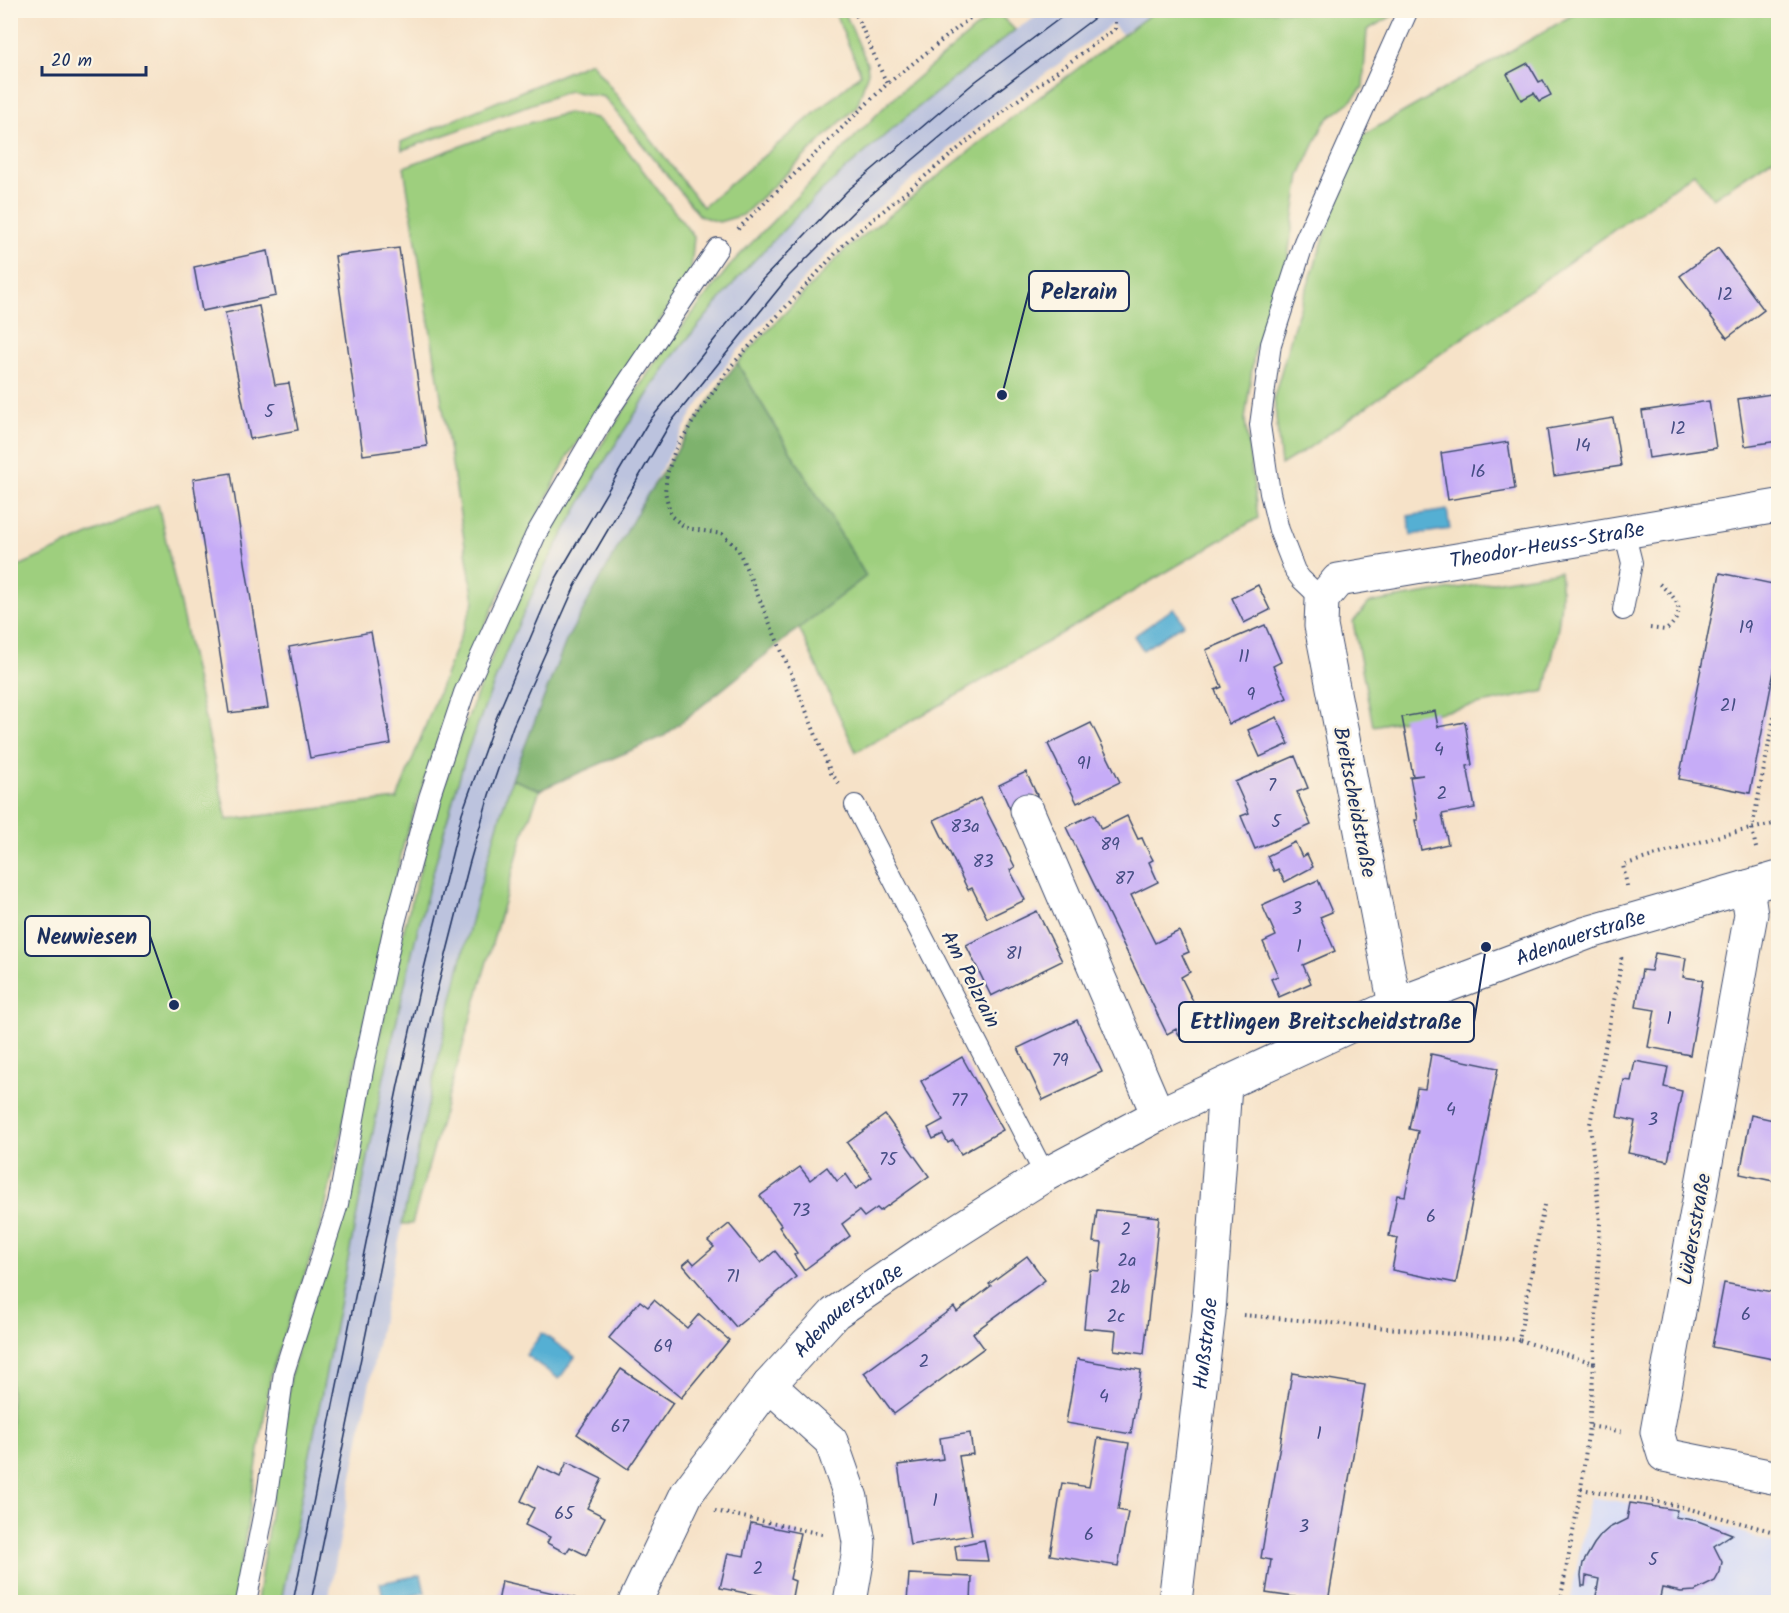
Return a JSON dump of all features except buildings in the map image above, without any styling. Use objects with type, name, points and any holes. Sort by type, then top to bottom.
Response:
[{"type":"street","name":"Theodor-Heuss-Straße","points":[[1322,599],[1338,580],[1779,506]]},
{"type":"street","name":"Breitscheidstraße","points":[[1322,599],[1321,626],[1395,1005]]},
{"type":"street","points":[[1027,810],[1158,1115]]},
{"type":"street","name":"Adenauerstraße","points":[[635,1602],[687,1493],[769,1385],[835,1313],[927,1250],[1045,1175],[1158,1115],[1395,1005],[1587,933],[1763,882]]},
{"type":"street","name":"Lüdersstraße","points":[[1657,1432],[1751,914],[1763,882]]},
{"type":"street","name":"Hußstraße","points":[[1175,1602],[1209,1312],[1226,1085]]},
{"type":"street","points":[[769,1385],[831,1441],[850,1498],[859,1542],[850,1602]]},
{"type":"street","points":[[1657,1432],[1664,1455],[1779,1478]]},
{"type":"lane","points":[[1322,599],[1295,571],[1279,530],[1270,493],[1260,425],[1271,344],[1304,242],[1408,10]]},
{"type":"lane","points":[[246,1602],[267,1496],[284,1372],[338,1204],[364,1065],[394,926],[429,798],[464,693],[536,534],[607,413],[718,248]]},
{"type":"lane","points":[[1623,610],[1632,563],[1624,531]]},
{"type":"lane","name":"Am Pelzrain","points":[[855,805],[1045,1175]]},
{"type":"path","points":[[854,10],[888,84]]},
{"type":"path","points":[[718,248],[888,84],[980,10]]},
{"type":"path","points":[[855,805],[831,773],[738,549],[722,534],[686,528],[671,516],[665,492],[667,474],[675,450],[700,409],[732,365],[848,240],[1011,105],[1115,29],[1115,21]]},
{"type":"path","points":[[1650,628],[1666,630],[1673,624],[1678,609],[1676,598],[1652,579]]},
{"type":"path","points":[[1763,882],[1752,829],[1779,697]]},
{"type":"path","points":[[1560,1602],[1581,1489],[1589,1426],[1600,1222],[1590,1124],[1622,960],[1623,865],[1723,835],[1779,823]]},
{"type":"path","points":[[1519,1340],[1544,1204]]},
{"type":"path","points":[[1209,1312],[1519,1340],[1594,1363]]},
{"type":"path","points":[[1589,1426],[1619,1432],[1657,1432]]},
{"type":"path","points":[[1581,1489],[1675,1505],[1779,1533]]},
{"type":"path","points":[[716,1512],[859,1542]]},
{"type":"shaded area","points":[[1046,11],[1155,11],[1122,34],[1112,24],[985,119],[844,236],[732,357],[692,414],[566,641],[512,779],[496,829],[456,980],[382,1319],[328,1602],[281,1602],[383,1081],[415,940],[467,752],[506,652],[544,568],[599,470],[669,361],[744,271],[822,190],[906,117],[1015,30]]},
{"type":"shaded area","points":[[1590,1497],[1683,1511],[1778,1544],[1778,1602],[1570,1602]]},
{"type":"green space","points":[[834,11],[844,11],[867,63],[868,72],[857,106],[743,215],[719,222],[700,216],[604,97],[569,91],[402,150],[401,142],[591,62],[703,207],[861,74]]},
{"type":"green space","points":[[996,11],[1015,30],[906,117],[822,190],[744,271],[669,361],[599,470],[544,568],[506,652],[467,752],[446,824],[415,940],[383,1081],[281,1602],[257,1602],[291,1374],[373,1064],[402,936],[433,822],[456,748],[495,648],[535,563],[589,464],[660,355],[733,262],[890,101]]},
{"type":"green space","points":[[1155,11],[1401,11],[1367,30],[1363,87],[1350,102],[1325,121],[1300,175],[1287,263],[1266,338],[1255,347],[1245,420],[1258,518],[856,752],[799,628],[866,576],[737,363],[844,251],[1010,119]]},
{"type":"green space","points":[[1579,11],[1778,11],[1778,155],[1713,198],[1694,173],[1307,449],[1281,465],[1274,397],[1294,326],[1358,138]]},
{"type":"green space","points":[[568,113],[596,118],[615,134],[694,237],[691,270],[676,297],[568,456],[513,565],[454,692],[404,842],[321,1227],[271,1374],[235,1602],[11,1602],[10,570],[158,504],[227,820],[397,799],[474,601],[404,167],[510,128]]},
{"type":"green space","points":[[737,363],[866,576],[664,736],[540,790],[512,779],[566,641],[644,500]]},
{"type":"green space","points":[[1560,571],[1560,616],[1545,691],[1373,726],[1353,622],[1369,603]]},
{"type":"green space","points":[[512,779],[540,790],[524,832],[412,1224],[402,1224],[465,944]]},
{"type":"water","points":[[1447,510],[1450,529],[1411,535],[1408,516]]},
{"type":"water","points":[[1174,608],[1184,624],[1143,650],[1134,636]]},
{"type":"water","points":[[542,1333],[575,1357],[559,1379],[526,1355]]},
{"type":"water","points":[[421,1575],[425,1593],[384,1601],[380,1583]]},
{"type":"tram line","points":[[293,1602],[398,1085],[462,813],[495,721],[555,580],[647,424],[762,280],[847,191],[976,81],[1071,10]]},
{"type":"tram line","points":[[311,1602],[433,1006],[469,865],[489,795],[513,726],[575,586],[671,422],[789,276],[865,200],[971,111],[1105,10]]},
{"type":"place","name":"Pelzrain","points":[[1002,395]]},
{"type":"place","name":"Ettlingen Breitscheidstraße","points":[[1486,947]]},
{"type":"place","name":"Neuwiesen","points":[[174,1005]]}]
